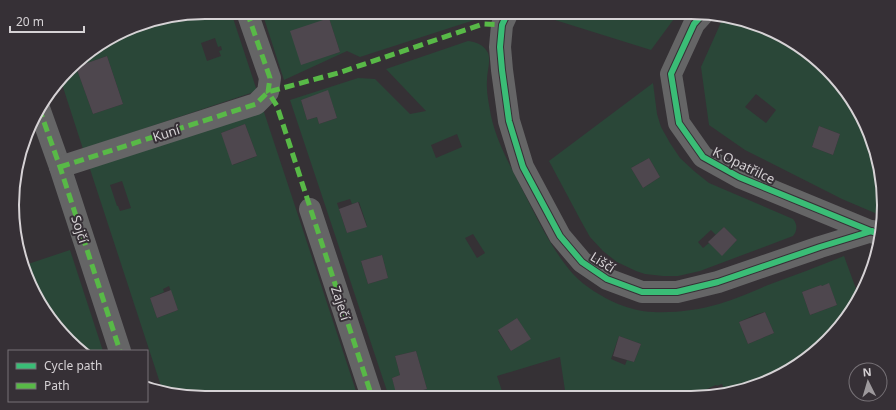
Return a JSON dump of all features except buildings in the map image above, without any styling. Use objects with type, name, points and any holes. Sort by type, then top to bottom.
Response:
[{"type":"street","name":"Kuní","points":[[60,167],[256,104],[268,92],[270,78],[249,19]]},
{"type":"street","name":"Liščí","points":[[505,19],[502,25],[500,48],[502,70],[509,121],[524,166],[560,236],[582,262],[607,279],[642,292],[677,292],[718,282],[820,247],[874,233]]},
{"type":"street","name":"K Opatřilce","points":[[698,19],[694,24],[671,74],[679,122],[703,157],[739,177],[874,233]]},
{"type":"street","name":"Sojčí","points":[[41,117],[60,167],[120,350]]},
{"type":"street","name":"Zaječí","points":[[310,209],[370,391]]},
{"type":"green space","points":[[193,19],[233,19],[257,91],[83,149],[62,85],[73,73],[77,70],[93,114],[123,104],[107,56],[82,65],[102,50],[123,38],[157,25]],"holes":[[[215,38],[218,47],[221,46],[222,50],[219,51],[221,56],[207,61],[201,43]]]},
{"type":"green space","points":[[264,19],[328,19],[301,64],[340,52],[329,19],[477,19],[360,57],[347,51],[284,80]]},
{"type":"green space","points":[[552,19],[674,19],[651,50]]},
{"type":"green space","points":[[721,22],[739,25],[773,38],[804,57],[823,73],[839,92],[852,112],[863,134],[871,157],[877,193],[877,214],[842,199],[745,150],[709,125],[701,67]],"holes":[[[756,94],[776,110],[766,123],[745,107]],[[819,126],[840,134],[833,155],[812,147]]]},
{"type":"green space","points":[[468,41],[482,46],[489,56],[487,89],[491,116],[497,136],[509,164],[534,213],[558,255],[573,274],[594,291],[618,304],[640,311],[649,312],[687,311],[703,308],[738,298],[844,256],[856,290],[839,318],[814,345],[794,360],[773,372],[739,385],[723,388],[722,384],[702,391],[565,391],[560,357],[497,376],[502,391],[420,391],[427,389],[416,351],[395,356],[400,375],[392,378],[396,391],[387,391],[290,100],[358,78],[375,79],[410,114],[426,111],[386,69]],"holes":[[[328,91],[337,118],[319,124],[317,117],[307,120],[301,100]],[[457,134],[462,147],[436,158],[431,145]],[[350,199],[352,204],[359,202],[367,226],[347,233],[337,203]],[[473,234],[485,253],[477,258],[465,238]],[[382,255],[388,278],[368,284],[361,261]],[[829,284],[837,305],[810,315],[802,292],[821,285]],[[765,312],[774,333],[748,344],[739,322]],[[517,318],[530,339],[511,351],[498,331]],[[619,336],[641,344],[634,362],[627,360],[625,365],[611,359]]]},
{"type":"green space","points":[[653,83],[657,114],[661,127],[680,158],[709,183],[793,219],[796,223],[796,230],[793,236],[700,271],[678,276],[645,274],[617,262],[603,251],[590,237],[549,161]],"holes":[[[649,158],[660,177],[643,188],[631,168]],[[724,227],[737,240],[722,255],[709,243],[703,248],[698,242],[711,230],[716,235]]]},
{"type":"green space","points":[[263,109],[356,391],[193,391],[161,386],[89,166]],"holes":[[[245,124],[257,156],[233,165],[221,133]],[[122,181],[131,208],[120,211],[110,185]],[[169,286],[178,310],[157,318],[150,298],[164,292],[163,289]]]},
{"type":"green space","points":[[70,250],[103,350],[88,350],[65,328],[44,298],[29,264]]},
{"type":"marked path","points":[[249,19],[270,78],[268,92],[277,106],[370,391]]},
{"type":"marked path","points":[[60,167],[256,104],[268,92],[338,73],[483,24],[502,25]]},
{"type":"marked path","points":[[42,116],[120,350]]},
{"type":"cycle path","points":[[505,19],[502,25],[500,47],[502,70],[509,121],[523,167],[560,236],[582,262],[607,279],[642,292],[677,292],[718,282],[872,231]]},
{"type":"cycle path","points":[[698,19],[694,24],[671,74],[679,123],[703,157],[739,177],[874,233]]}]
